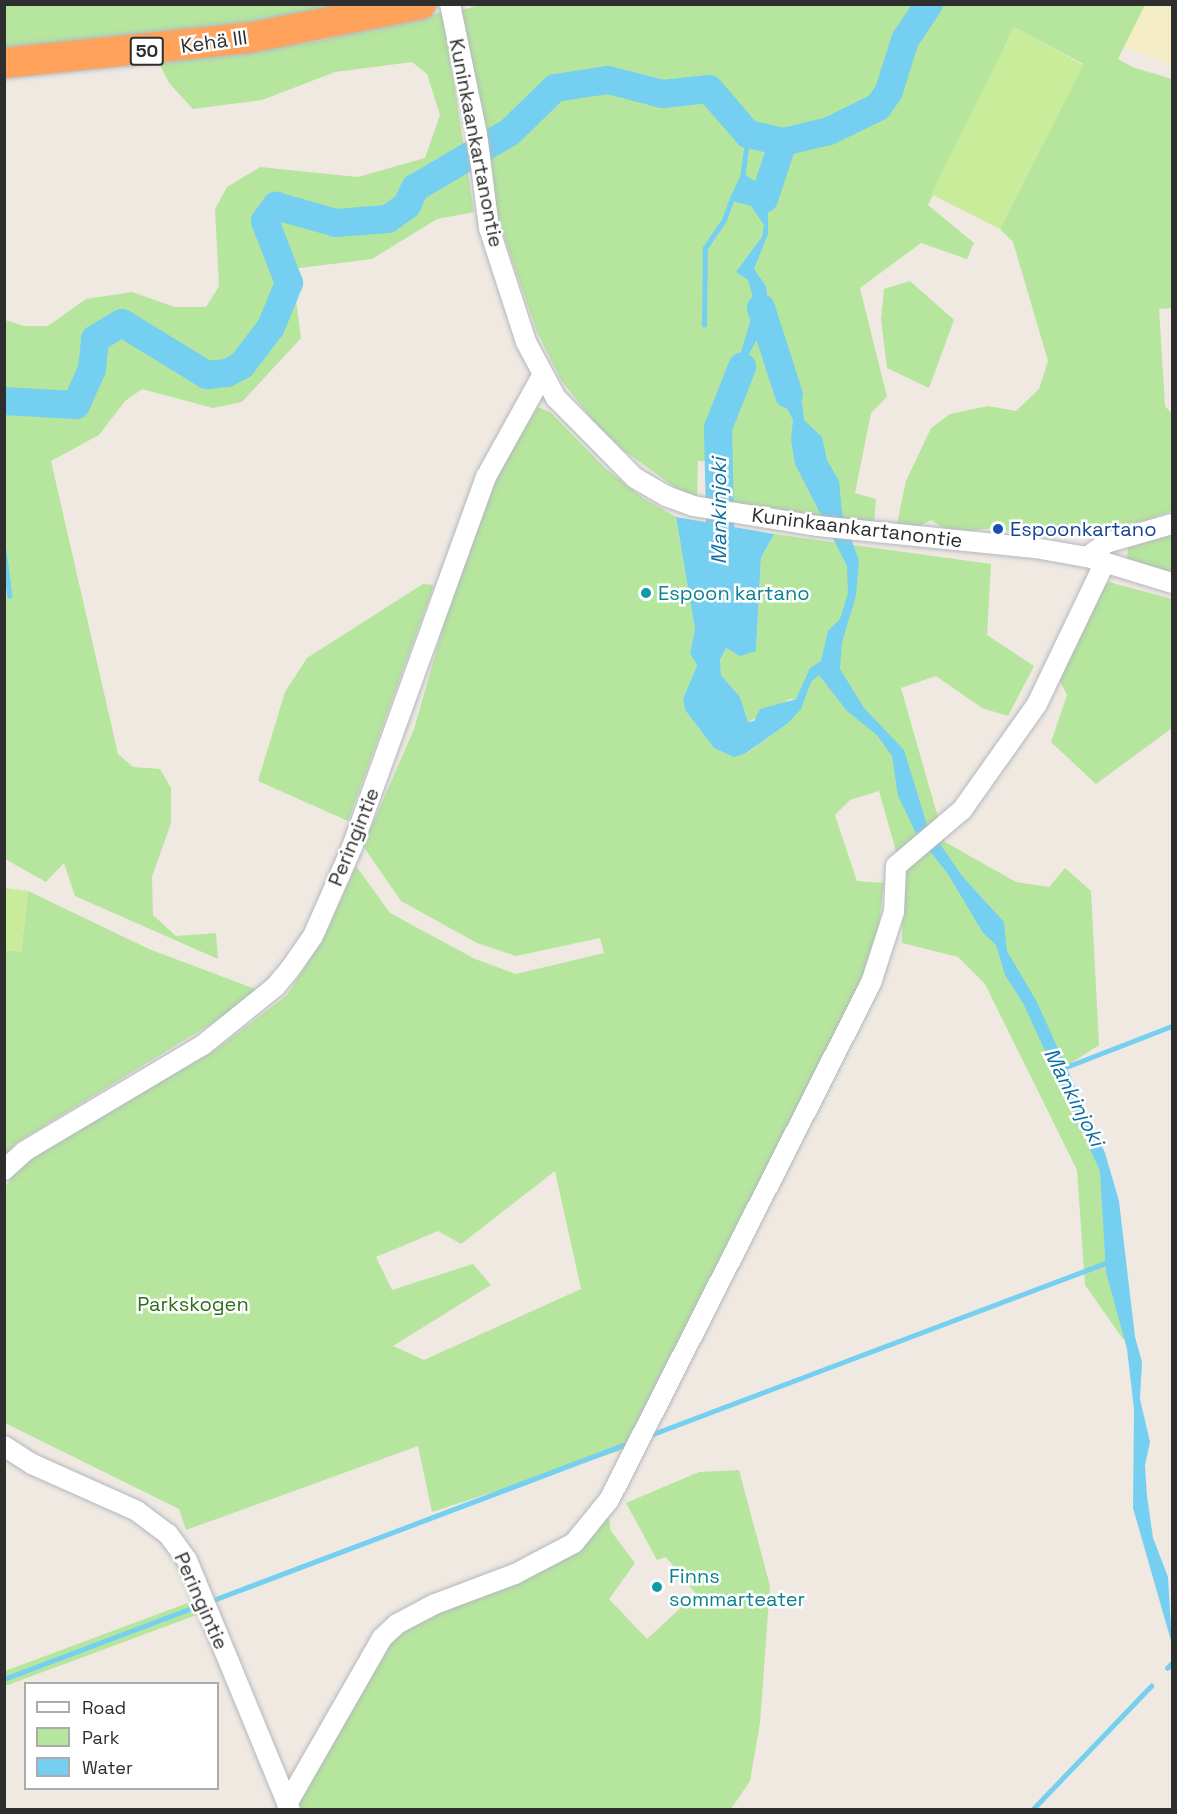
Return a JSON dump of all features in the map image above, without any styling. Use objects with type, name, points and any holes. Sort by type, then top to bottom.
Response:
[{"type":"highway","name":"Kehä III","points":[[4,63],[237,39],[411,7]]},
{"type":"street","name":"Kuninkaankartanontie","points":[[450,4],[477,134],[489,228],[526,342],[542,376],[586,432],[635,478],[666,496],[693,506],[818,526],[1035,548],[1096,560],[1173,583]]},
{"type":"street","name":"Peringintie","points":[[4,1170],[25,1150],[203,1045],[275,987],[313,936],[352,847],[486,477],[542,376]]},
{"type":"street","points":[[288,1807],[382,1638],[397,1624],[435,1604],[515,1574],[574,1543],[609,1500],[870,983],[894,912],[896,866],[962,810],[1037,704],[1096,560],[1106,543],[1173,525]]},
{"type":"street","name":"Peringintie","points":[[4,1446],[32,1464],[137,1511],[168,1534],[187,1560],[288,1807]]},
{"type":"green space","points":[[484,4],[1145,5],[1118,59],[1132,67],[1172,79],[1172,308],[1159,309],[1165,406],[1172,414],[1172,511],[1144,521],[1033,536],[994,528],[951,533],[931,520],[912,530],[896,528],[906,481],[931,428],[950,414],[988,406],[1016,411],[1039,389],[1048,361],[1013,242],[1000,229],[1083,64],[1014,27],[928,205],[974,243],[967,259],[921,243],[860,288],[887,397],[871,413],[855,493],[876,499],[874,522],[743,509],[728,499],[729,462],[698,461],[697,498],[676,488],[623,450],[595,423],[561,380],[537,332],[497,216],[479,95],[457,11]]},
{"type":"green space","points":[[5,5],[359,5],[135,41],[5,50]]},
{"type":"green space","points":[[443,12],[474,212],[437,219],[372,259],[292,269],[301,338],[242,402],[213,408],[142,389],[125,401],[99,435],[51,461],[118,754],[133,767],[160,769],[171,788],[171,823],[152,877],[153,915],[176,936],[216,933],[218,959],[75,896],[64,863],[46,882],[5,859],[5,320],[24,326],[48,326],[86,299],[132,292],[175,307],[206,307],[219,286],[215,209],[227,187],[260,167],[358,177],[425,158],[440,115],[427,74],[412,62],[335,72],[262,100],[193,109],[169,83],[159,63],[318,41]]},
{"type":"green space","points":[[1014,27],[1083,65],[1000,229],[931,194]]},
{"type":"green space","points":[[910,281],[954,320],[929,388],[887,368],[881,319],[884,289]]},
{"type":"green space","name":"Parkskogen","points":[[538,407],[550,412],[606,469],[643,498],[676,517],[695,629],[690,653],[697,665],[683,699],[685,710],[714,748],[747,753],[787,724],[801,699],[790,699],[748,722],[740,697],[721,675],[720,660],[726,648],[735,653],[756,651],[761,558],[774,534],[991,564],[987,635],[1034,666],[1008,716],[982,708],[936,676],[901,688],[945,842],[1016,882],[1049,887],[1065,868],[1091,891],[1099,1045],[1062,1069],[1105,1174],[1133,1338],[1123,1339],[1085,1285],[1077,1170],[985,984],[958,957],[902,943],[903,876],[879,791],[850,800],[835,815],[857,881],[884,883],[878,933],[864,981],[628,1448],[432,1512],[418,1446],[186,1530],[179,1509],[5,1423],[4,1189],[27,1154],[213,1052],[287,995],[324,937],[356,866],[390,913],[475,959],[516,974],[604,953],[600,938],[516,956],[477,943],[401,901],[363,846],[414,729],[464,554],[505,460]],"holes":[[[555,1171],[581,1289],[424,1360],[393,1346],[491,1285],[473,1264],[392,1290],[376,1257],[438,1231],[461,1244]]]},
{"type":"green space","points":[[1172,535],[1172,573],[1127,559],[1128,548]]},
{"type":"green space","points":[[1109,582],[1172,599],[1172,728],[1096,784],[1051,742],[1067,695],[1058,677],[1100,590]]},
{"type":"green space","points":[[423,584],[434,585],[348,821],[258,781],[285,692],[307,658]]},
{"type":"green space","points":[[5,888],[28,891],[21,952],[5,950]]},
{"type":"green space","points":[[28,891],[149,949],[263,992],[16,1143],[5,1157],[5,950],[21,952]]},
{"type":"green space","points":[[739,1470],[770,1586],[760,1723],[750,1781],[731,1809],[297,1810],[293,1801],[368,1665],[407,1622],[494,1589],[608,1513],[611,1531],[635,1563],[609,1599],[647,1639],[696,1594],[666,1557],[657,1560],[626,1503],[699,1472]]},
{"type":"green space","points":[[193,1601],[202,1613],[5,1686],[5,1671]]},
{"type":"sand","points":[[1145,5],[1172,5],[1172,65],[1124,47]]},
{"type":"water","points":[[779,162],[768,195],[768,234],[754,269],[766,286],[770,319],[790,380],[802,402],[804,420],[822,437],[827,460],[839,481],[842,513],[859,561],[856,596],[842,642],[840,669],[864,708],[904,750],[927,825],[962,876],[1004,922],[1007,951],[1037,1002],[1105,1153],[1119,1201],[1135,1337],[1142,1362],[1140,1399],[1150,1442],[1145,1465],[1147,1496],[1153,1538],[1168,1577],[1172,1644],[1133,1508],[1134,1409],[1127,1349],[1106,1272],[1100,1171],[1024,1005],[1005,975],[996,945],[983,933],[948,874],[917,835],[898,796],[892,756],[877,735],[847,711],[819,675],[811,682],[801,709],[787,724],[746,753],[734,757],[714,748],[685,710],[683,699],[697,665],[690,653],[695,629],[676,517],[774,534],[761,558],[756,651],[740,656],[726,648],[720,660],[721,675],[740,697],[748,722],[754,721],[760,709],[796,699],[810,668],[821,661],[828,631],[840,619],[848,593],[847,566],[795,464],[791,439],[793,420],[770,375],[777,355],[760,334],[748,356],[734,415],[729,426],[725,423],[730,390],[755,305],[748,280],[736,272],[762,237],[764,225],[751,206],[729,200],[742,173],[755,181],[763,179],[767,163]]},
{"type":"waterway","points":[[4,401],[76,405],[92,369],[95,339],[122,323],[207,375],[227,373],[242,365],[271,327],[289,283],[265,221],[276,206],[336,223],[388,219],[407,205],[415,188],[510,132],[555,88],[608,80],[663,94],[709,89],[748,134],[783,142],[829,131],[878,107],[889,91],[905,40],[929,4]]},
{"type":"waterway","points":[[742,178],[748,134]]},
{"type":"waterway","name":"Mankinjoki","points":[[764,199],[783,142]]},
{"type":"waterway","points":[[704,325],[705,248],[724,220],[732,198]]},
{"type":"waterway","name":"Mankinjoki","points":[[761,308],[789,395]]},
{"type":"waterway","name":"Mankinjoki","points":[[721,562],[718,428],[742,367]]},
{"type":"waterway","points":[[4,550],[10,596]]},
{"type":"waterway","points":[[1061,1069],[1172,1026]]},
{"type":"waterway","points":[[653,1434],[1109,1262]]},
{"type":"waterway","points":[[216,1599],[624,1445]]},
{"type":"waterway","points":[[4,1679],[192,1608]]},
{"type":"waterway","points":[[1167,1668],[1172,1663]]},
{"type":"waterway","points":[[1032,1810],[1151,1686]]},
{"type":"place","name":"Espoonkartano","points":[[998,529]]},
{"type":"place","name":"Espoon kartano","points":[[646,593]]},
{"type":"place","name":"Finns sommarteater","points":[[657,1587]]}]
